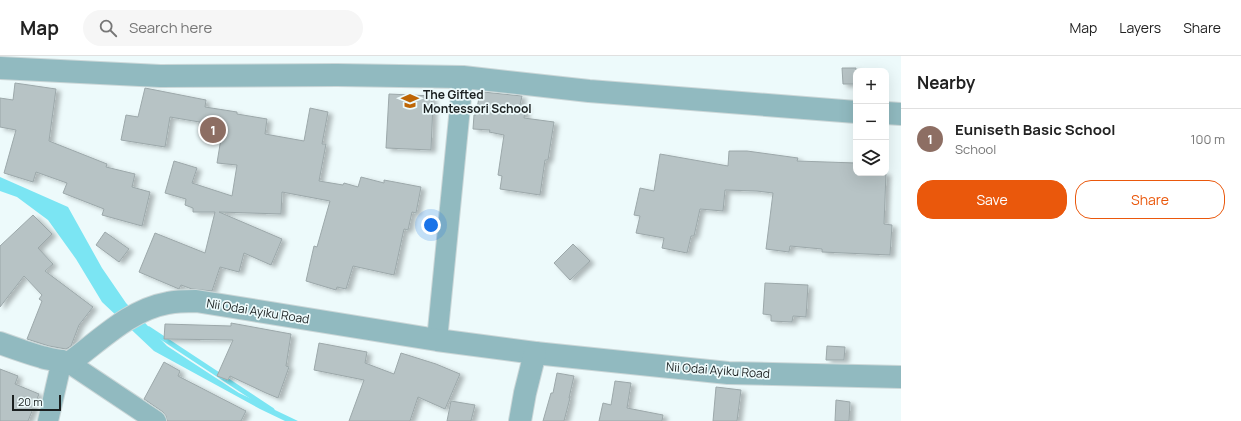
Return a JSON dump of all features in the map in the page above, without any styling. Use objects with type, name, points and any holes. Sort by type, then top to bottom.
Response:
[{"type":"street","points":[[0,68],[160,76],[337,75],[463,77],[589,91],[853,112]]},
{"type":"street","points":[[437,340],[463,77]]},
{"type":"street","points":[[889,114],[901,114]]},
{"type":"street","name":"Nii Odai Ayiku Road","points":[[66,362],[122,322],[145,310],[168,303],[196,301],[437,340],[535,353],[728,373],[901,377]]},
{"type":"street","points":[[0,343],[41,357],[66,362],[156,421]]},
{"type":"street","points":[[520,421],[535,353]]},
{"type":"street","points":[[48,421],[66,362]]},
{"type":"water","points":[[0,177],[68,207],[102,268],[126,303],[167,346],[239,393],[298,421],[285,421],[260,409],[154,351],[102,302],[76,259],[48,220],[17,197],[0,191]]},
{"type":"building","points":[[842,68],[853,68],[853,84],[843,84]]},
{"type":"building","points":[[15,83],[56,89],[49,141],[107,164],[106,167],[135,174],[132,187],[150,192],[142,226],[102,215],[104,209],[63,193],[67,183],[36,172],[33,182],[4,173],[16,130],[0,127],[0,98],[13,100]]},
{"type":"building","points":[[145,88],[206,100],[205,107],[267,119],[265,134],[304,141],[310,108],[328,112],[322,144],[326,144],[319,181],[343,185],[344,183],[358,187],[361,177],[384,183],[384,180],[421,187],[416,213],[412,212],[408,230],[404,229],[394,275],[353,266],[346,289],[337,287],[336,290],[306,281],[314,246],[317,247],[330,201],[282,192],[281,214],[219,212],[282,239],[271,265],[244,253],[239,272],[220,267],[212,291],[192,289],[181,285],[179,289],[139,272],[155,233],[205,253],[215,212],[193,212],[193,208],[185,205],[186,199],[165,193],[174,161],[197,168],[192,183],[232,196],[237,165],[217,163],[223,126],[170,117],[165,147],[121,140],[126,115],[138,117]]},
{"type":"building","points":[[483,92],[522,96],[520,105],[526,106],[524,118],[554,122],[548,160],[545,160],[540,195],[500,189],[502,176],[498,175],[504,135],[489,132],[490,130],[473,129],[474,115],[476,115],[479,97],[482,98]]},
{"type":"building","points":[[389,94],[432,96],[431,150],[386,148]]},
{"type":"building","points":[[729,151],[747,151],[798,158],[797,161],[853,163],[853,176],[886,176],[884,224],[892,225],[890,255],[822,252],[822,249],[790,246],[789,252],[766,249],[773,193],[757,191],[725,190],[723,211],[700,209],[694,236],[691,236],[687,253],[662,248],[664,238],[636,233],[640,216],[634,215],[640,188],[654,191],[660,154],[728,166]]},
{"type":"building","points":[[33,215],[52,234],[38,248],[53,264],[45,271],[93,307],[79,325],[71,346],[66,349],[49,346],[27,339],[42,301],[39,299],[42,295],[24,276],[0,307],[0,246]]},
{"type":"building","points":[[105,232],[129,249],[119,262],[96,245]]},
{"type":"building","points":[[573,244],[590,261],[570,280],[554,263]]},
{"type":"building","points":[[765,283],[808,285],[806,317],[793,316],[792,322],[771,321],[771,315],[763,314]]},
{"type":"building","points":[[231,323],[291,334],[286,366],[289,367],[278,398],[230,376],[228,380],[217,376],[233,340],[164,339],[165,324],[231,326]]},
{"type":"building","points":[[319,343],[367,352],[365,363],[394,374],[401,353],[436,364],[460,374],[445,409],[418,397],[410,421],[349,421],[364,380],[314,370]]},
{"type":"building","points":[[827,346],[845,347],[844,360],[826,360]]},
{"type":"building","points":[[164,362],[180,371],[178,376],[246,411],[241,421],[167,421],[163,412],[144,399]]},
{"type":"building","points":[[0,369],[18,376],[15,384],[39,394],[28,421],[0,421]]},
{"type":"building","points":[[557,373],[574,376],[564,421],[543,421],[551,393],[553,393]]},
{"type":"building","points":[[615,381],[631,383],[627,408],[663,415],[662,421],[599,421],[603,403],[611,405]]},
{"type":"building","points":[[716,387],[741,390],[737,421],[713,421]]},
{"type":"building","points":[[836,400],[850,402],[849,421],[835,421]]},
{"type":"building","points":[[451,401],[475,405],[471,421],[447,421]]},
{"type":"waterway","points":[[149,329],[272,410]]},
{"type":"place","name":"The Gifted Montessori School","points":[[410,101]]},
{"type":"place","name":"Euniseth Basic School","points":[[213,130]]}]
